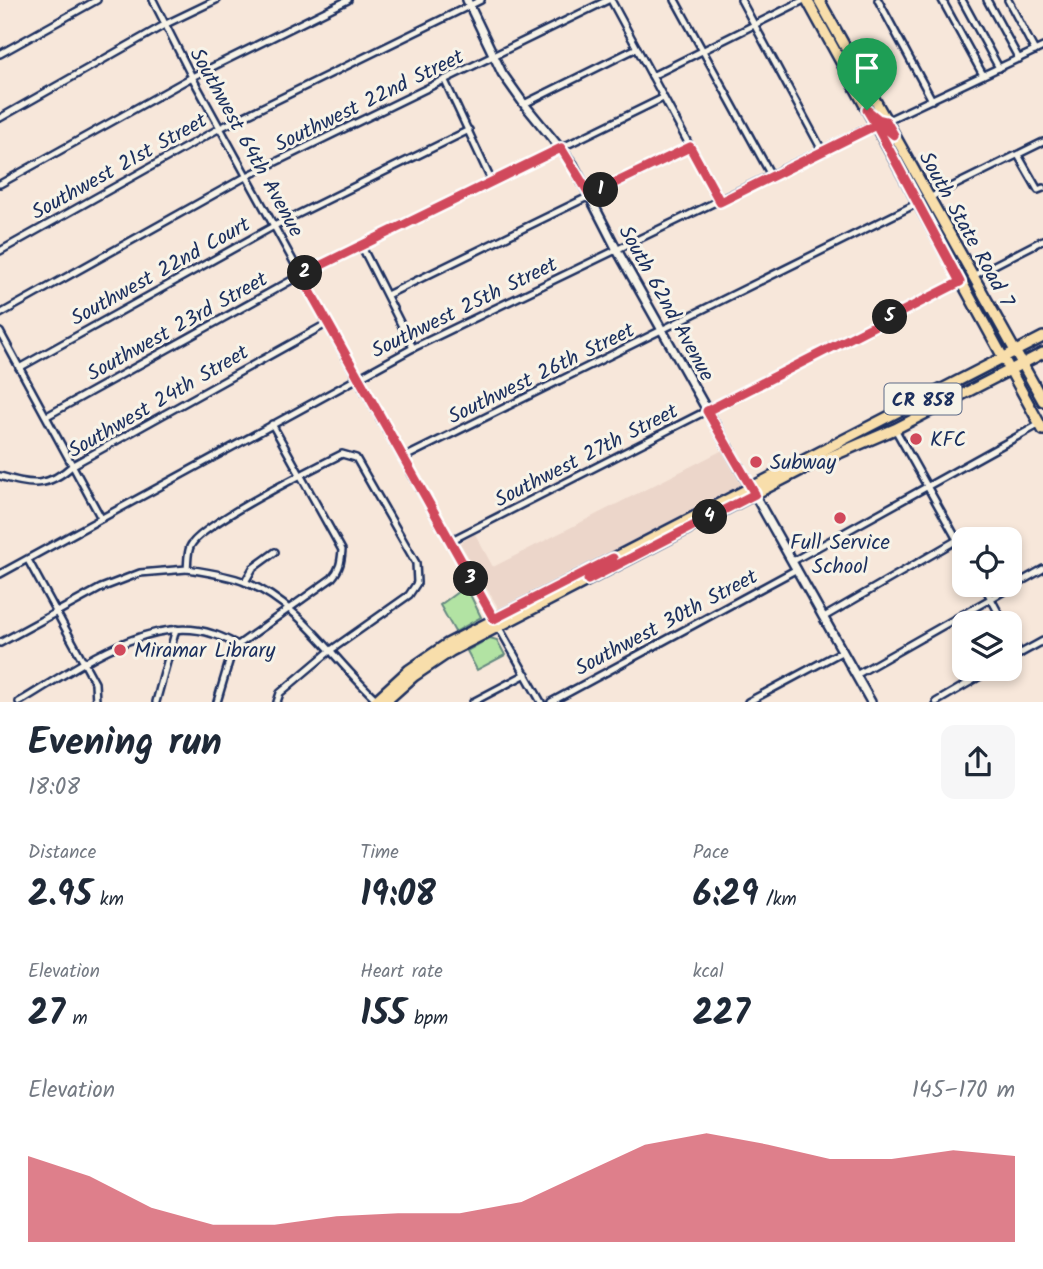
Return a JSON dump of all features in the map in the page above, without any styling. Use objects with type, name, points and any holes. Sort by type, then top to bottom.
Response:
[{"type":"main road","name":"South State Road 7","points":[[805,0],[1041,427]]},
{"type":"main road","name":"South State Road 7","points":[[820,0],[1043,401]]},
{"type":"main road","points":[[867,110],[878,119],[886,121]]},
{"type":"main road","points":[[876,125],[884,127],[894,135]]},
{"type":"main road","points":[[1003,358],[1043,337]]},
{"type":"main road","points":[[1010,370],[1043,353]]},
{"type":"main road","name":"CR 858","points":[[379,701],[426,658],[588,580],[1003,358]]},
{"type":"main road","name":"CR 858","points":[[496,623],[613,558],[752,490],[847,447],[895,429],[1010,370]]},
{"type":"main road","points":[[588,580],[609,565],[613,558]]},
{"type":"street","points":[[0,54],[97,0]]},
{"type":"street","name":"Southwest 64th Avenue","points":[[153,0],[192,77],[357,377],[541,702]]},
{"type":"street","points":[[0,118],[166,24],[216,0]]},
{"type":"street","points":[[0,184],[192,77],[348,0]]},
{"type":"street","name":"Southwest 21st Street","points":[[0,251],[220,128],[468,3],[481,0]]},
{"type":"street","points":[[609,0],[720,202]]},
{"type":"street","name":"Southwest 22nd Street","points":[[0,314],[247,176],[609,0]]},
{"type":"street","points":[[675,0],[772,177]]},
{"type":"street","points":[[741,0],[823,152]]},
{"type":"street","points":[[652,76],[805,0]]},
{"type":"street","points":[[878,0],[932,100]]},
{"type":"street","points":[[942,0],[983,75]]},
{"type":"street","points":[[962,0],[999,68]]},
{"type":"street","points":[[987,0],[1019,59]]},
{"type":"street","points":[[1008,0],[1035,51]]},
{"type":"street","name":"South 62nd Avenue","points":[[468,3],[494,56],[524,104],[561,148],[590,195],[617,250],[871,702]]},
{"type":"street","points":[[886,121],[1043,47]]},
{"type":"street","points":[[524,104],[636,48]]},
{"type":"street","points":[[445,81],[492,182]]},
{"type":"street","name":"Southwest 23rd Street","points":[[47,416],[301,275],[663,98]]},
{"type":"street","name":"Southwest 25th Street","points":[[0,574],[413,348],[876,125]]},
{"type":"street","name":"Southwest 22nd Court","points":[[19,368],[274,226],[469,130]]},
{"type":"street","points":[[929,198],[1043,142]]},
{"type":"street","points":[[387,295],[690,147]]},
{"type":"street","points":[[1018,155],[1038,190],[1043,188]]},
{"type":"street","name":"Southwest 26th Street","points":[[403,458],[918,204]]},
{"type":"street","points":[[973,276],[1043,240]]},
{"type":"street","points":[[362,247],[413,348]]},
{"type":"street","name":"Southwest 27th Street","points":[[450,541],[960,282]]},
{"type":"street","name":"Southwest 24th Street","points":[[0,476],[30,485],[47,482],[328,323]]},
{"type":"street","points":[[0,332],[101,518]]},
{"type":"street","points":[[217,702],[231,655],[238,645],[332,578],[341,561],[342,551],[272,424]]},
{"type":"street","points":[[793,561],[928,485],[1041,427]]},
{"type":"street","points":[[895,429],[952,531]]},
{"type":"street","points":[[187,569],[190,546],[204,530],[342,454],[356,458],[415,563],[417,583],[409,595],[331,650],[280,693],[277,702]]},
{"type":"street","points":[[824,617],[952,543]]},
{"type":"street","points":[[245,582],[253,568],[275,552]]},
{"type":"street","points":[[28,560],[95,683],[96,702]]},
{"type":"street","points":[[0,643],[101,588],[140,573],[187,569],[245,582],[270,595],[290,610],[379,701]]},
{"type":"street","name":"Southwest 30th Street","points":[[551,702],[797,569]]},
{"type":"street","points":[[856,675],[1043,569]]},
{"type":"street","points":[[990,599],[997,611]]},
{"type":"street","points":[[19,702],[135,637],[161,629],[195,630],[213,634],[238,645]]},
{"type":"street","points":[[156,702],[177,629]]},
{"type":"street","points":[[1022,653],[1043,641]]},
{"type":"street","points":[[748,702],[843,651]]},
{"type":"street","points":[[475,702],[526,674]]},
{"type":"street","points":[[936,702],[972,681]]},
{"type":"shaded area","points":[[723,450],[742,485],[499,609],[460,543],[475,534],[493,567]]},
{"type":"green space","points":[[466,586],[481,617],[455,632],[440,605]]},
{"type":"green space","points":[[490,638],[497,640],[505,655],[477,670],[467,651]]},
{"type":"place","name":"KFC","points":[[916,439]]},
{"type":"place","name":"Subway","points":[[756,462]]},
{"type":"place","name":"Full Service School","points":[[840,518]]},
{"type":"place","name":"Miramar Library","points":[[120,650]]},
{"type":"route","points":[[867,110],[876,125],[720,202],[690,147],[590,195],[561,148],[301,275],[494,619],[613,558],[609,565],[588,580],[755,494],[707,411],[960,282],[876,125],[884,127],[894,135],[886,121],[878,119],[867,110]]}]
